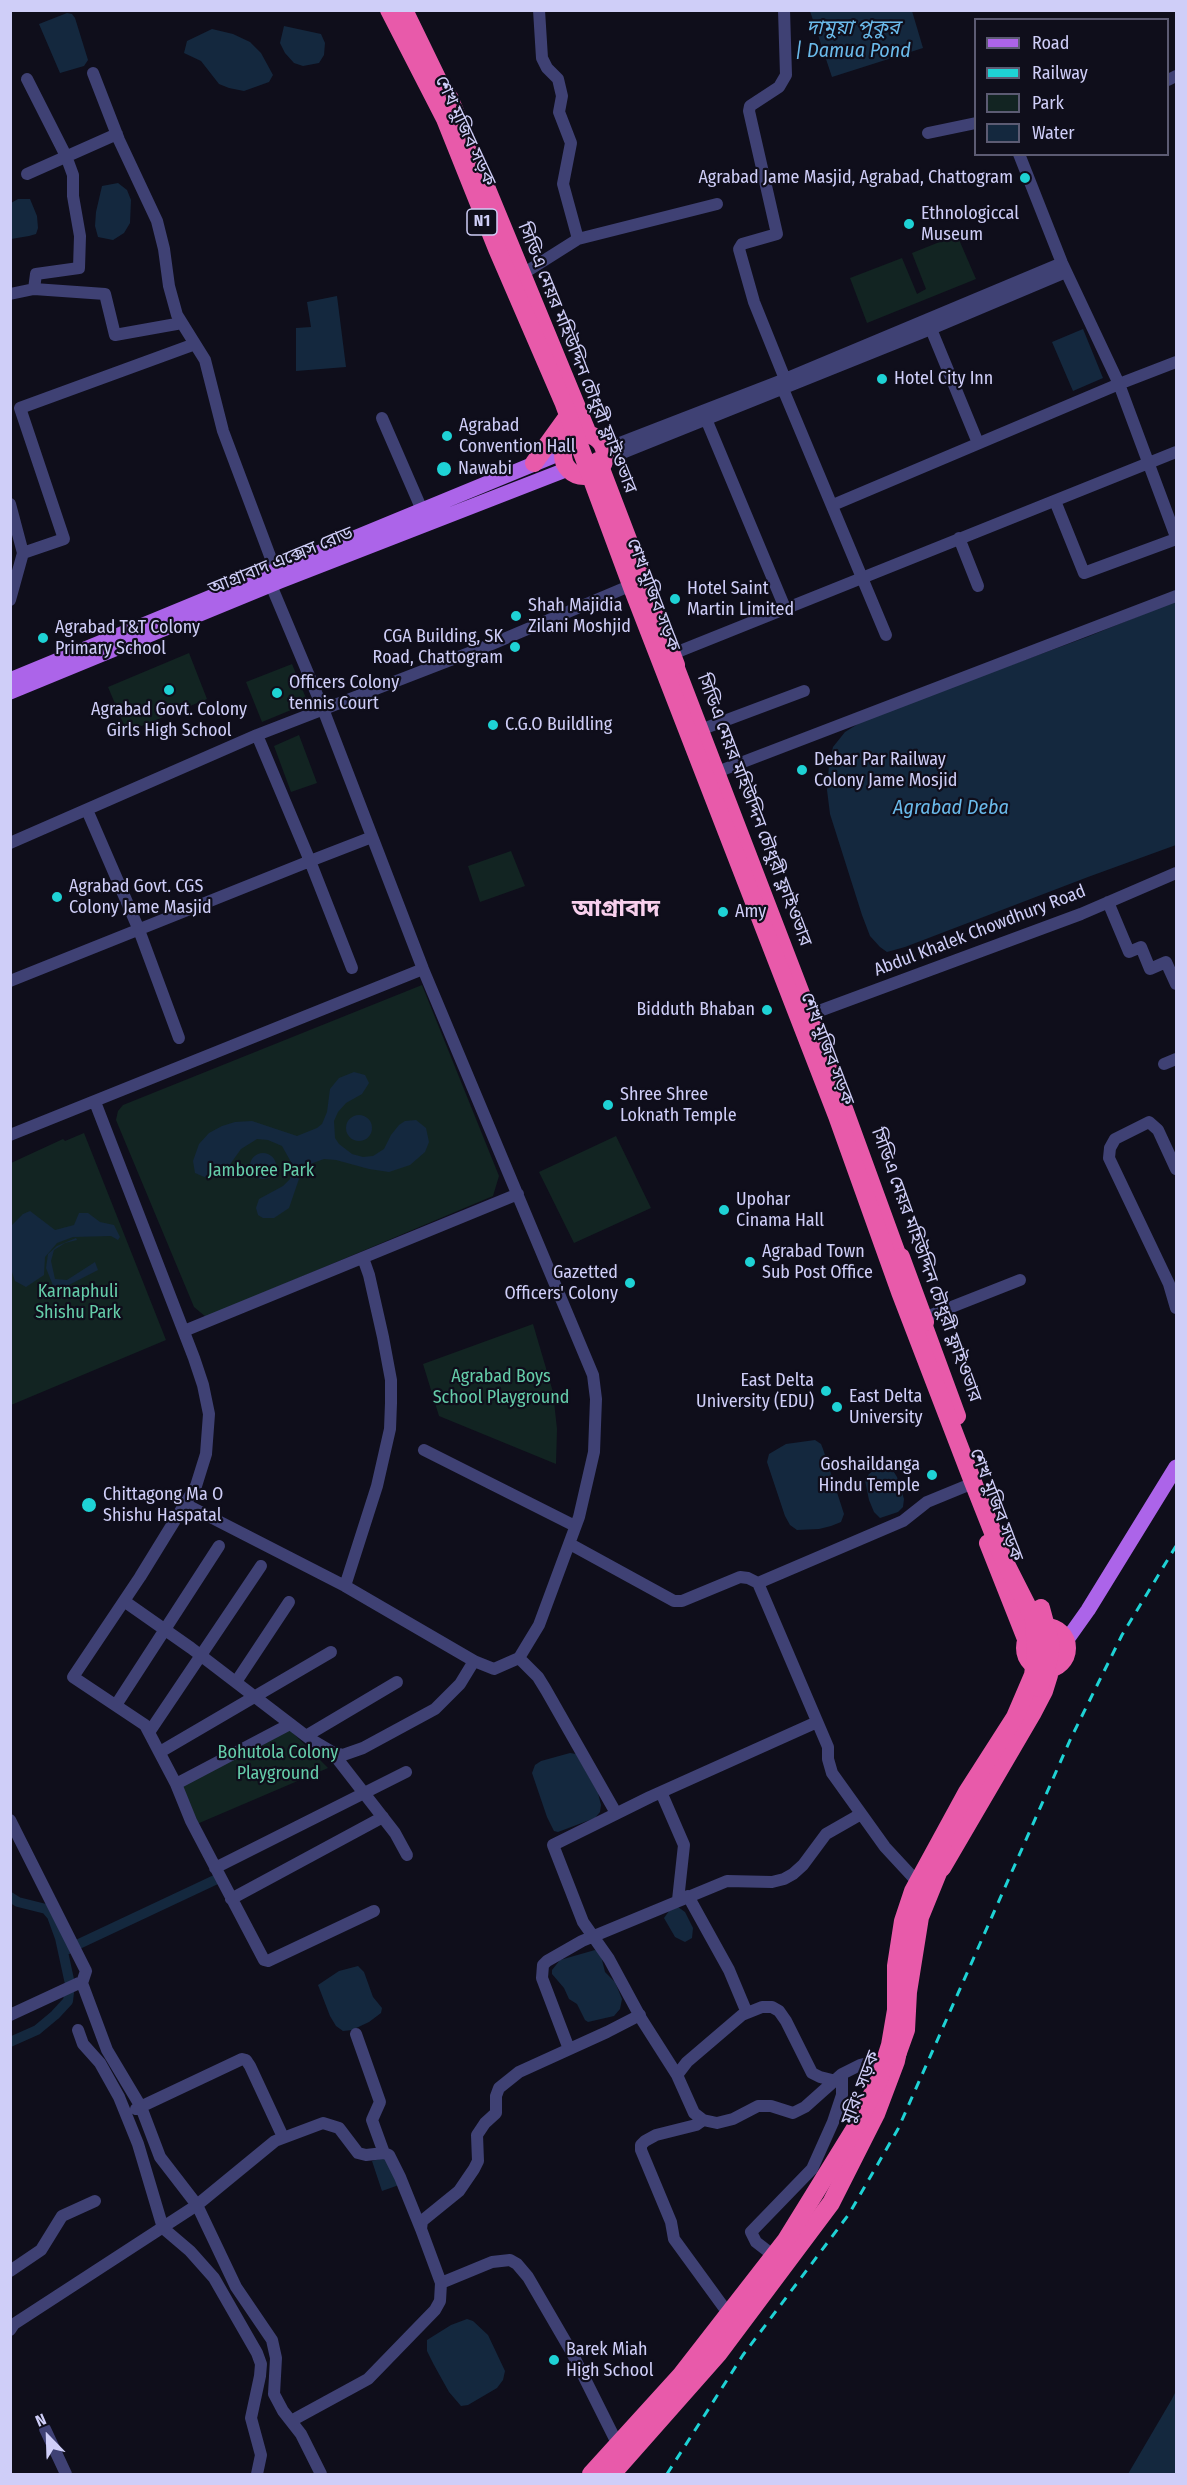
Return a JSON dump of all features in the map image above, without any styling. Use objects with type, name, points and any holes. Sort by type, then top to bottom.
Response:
[{"type":"highway","name":"শেখ মুজিব সড়ক","points":[[383,10],[443,127],[565,420],[573,448]]},
{"type":"highway","points":[[389,10],[445,119],[497,249],[564,404],[633,590],[837,1116],[900,1292],[969,1471],[1003,1558],[1034,1620],[1036,1653],[1033,1675],[1020,1707],[967,1792],[913,1891],[903,1921],[896,1965],[896,2010],[890,2045],[879,2080],[857,2125],[786,2240],[681,2375],[591,2475]]},
{"type":"highway","name":"শেখ মুজিব সড়ক","points":[[404,10],[459,118],[521,275],[573,448]]},
{"type":"highway","name":"সিডিএ মেয়র মহিউদ্দিন চৌধুরী ফ্লাইওভার","points":[[404,10],[443,86],[514,263],[593,447],[722,791],[819,1036],[993,1507],[1021,1570],[1042,1609],[1051,1645],[1036,1698],[943,1859],[920,1917],[908,1992],[906,2030],[876,2113],[823,2206],[761,2290],[708,2359],[605,2475]]},
{"type":"highway","points":[[534,463],[565,420]]},
{"type":"highway","points":[[596,438],[598,464],[573,473],[573,448],[596,438]]},
{"type":"highway","name":"শেখ মুজিব সড়ক","points":[[598,464],[627,588],[921,1319],[1012,1563],[1047,1627]]},
{"type":"highway","name":"শেখ মুজিব সড়ক","points":[[598,464],[717,772],[966,1486],[1026,1639]]},
{"type":"highway","points":[[1047,1627],[1059,1631],[1066,1641],[1067,1648],[1063,1660],[1050,1668],[1041,1668],[1030,1662],[1024,1651],[1026,1639],[1035,1629],[1047,1627]]},
{"type":"highway","name":"মুরিং সড়ক","points":[[612,2475],[697,2379],[831,2203],[876,2114],[896,2061],[901,2037],[907,1962],[916,1917],[927,1892],[1039,1701],[1050,1668]]},
{"type":"main road","name":"আগ্রাবাদ এক্সেস রোড","points":[[10,680],[274,578],[422,510],[573,448]]},
{"type":"main road","name":"আগ্রাবাদ এক্সেস রোড","points":[[10,692],[573,448]]},
{"type":"main road","points":[[1066,1641],[1089,1610],[1176,1467]]},
{"type":"street","points":[[539,10],[542,58],[547,68],[558,79],[562,96],[559,112],[571,143],[563,184],[578,239]]},
{"type":"street","points":[[784,10],[786,75],[778,87],[750,106],[749,111],[777,234],[742,244],[739,249],[754,302],[784,384],[886,635]]},
{"type":"street","points":[[93,73],[117,134],[157,221],[164,249],[169,286],[182,323],[205,360],[223,431],[323,709],[423,969],[593,1375],[596,1399],[594,1452],[570,1544],[540,1625],[519,1658],[494,1669],[474,1661],[345,1586],[185,1504]]},
{"type":"street","points":[[27,79],[66,156],[73,175],[73,196],[80,236],[79,268],[36,274],[33,289]]},
{"type":"street","points":[[928,133],[974,123]]},
{"type":"street","points":[[27,174],[117,134]]},
{"type":"street","points":[[1020,156],[1064,267],[1119,384],[1176,538],[1084,573],[1055,501]]},
{"type":"street","points":[[521,275],[578,239],[717,204]]},
{"type":"street","points":[[598,464],[1064,267]]},
{"type":"street","points":[[598,464],[784,384],[931,329],[1064,267]]},
{"type":"street","points":[[10,294],[33,289],[105,294],[115,335],[182,323]]},
{"type":"street","points":[[931,329],[978,443]]},
{"type":"street","points":[[23,553],[64,539],[15,411],[195,344]]},
{"type":"street","points":[[833,505],[1119,384],[1176,363]]},
{"type":"street","points":[[382,418],[422,510]]},
{"type":"street","points":[[706,419],[785,608]]},
{"type":"street","points":[[670,655],[1176,452]]},
{"type":"street","points":[[10,504],[23,553],[10,600]]},
{"type":"street","points":[[959,538],[978,586]]},
{"type":"street","points":[[10,843],[257,735],[492,644],[627,588]]},
{"type":"street","points":[[717,772],[1176,596]]},
{"type":"street","points":[[700,730],[804,691]]},
{"type":"street","points":[[257,735],[352,968]]},
{"type":"street","points":[[87,810],[139,930],[179,1038]]},
{"type":"street","points":[[10,981],[372,837]]},
{"type":"street","name":"Abdul Khalek Chowdhury Road","points":[[801,1018],[994,947],[1176,873]]},
{"type":"street","points":[[1108,902],[1129,952],[1141,947],[1150,969],[1166,962],[1176,984]]},
{"type":"street","points":[[10,1135],[423,969]]},
{"type":"street","points":[[1164,1064],[1176,1059]]},
{"type":"street","points":[[95,1102],[184,1331],[203,1385],[209,1414],[206,1454],[196,1486],[73,1677],[145,1725],[150,1731],[191,1821],[262,1957],[268,1961],[374,1911]]},
{"type":"street","points":[[1176,1169],[1158,1130],[1149,1122],[1115,1139],[1110,1148],[1109,1158],[1169,1284],[1176,1308]]},
{"type":"street","points":[[184,1331],[518,1194]]},
{"type":"street","points":[[345,1586],[377,1486],[390,1429],[391,1380],[376,1303],[363,1258]]},
{"type":"street","points":[[921,1319],[1020,1280]]},
{"type":"street","points":[[424,1450],[575,1526]]},
{"type":"street","points":[[758,1584],[903,1521],[927,1502],[966,1486]]},
{"type":"street","points":[[570,1544],[674,1601],[740,1577],[748,1578],[758,1584],[828,1747],[828,1759],[832,1773],[885,1847],[927,1892]]},
{"type":"street","points":[[116,1706],[219,1546]]},
{"type":"street","points":[[150,1731],[261,1566]]},
{"type":"street","points":[[124,1601],[202,1656],[306,1736],[332,1752],[343,1755],[350,1754],[435,1709],[455,1690],[474,1661]]},
{"type":"street","points":[[236,1682],[289,1602]]},
{"type":"street","points":[[160,1752],[331,1652]]},
{"type":"street","points":[[519,1658],[538,1677],[616,1813]]},
{"type":"street","points":[[306,1736],[397,1682]]},
{"type":"street","points":[[817,1722],[661,1792],[553,1845],[583,1922],[609,1959],[640,2015],[677,2074],[693,2113],[703,2120],[717,2123],[733,2119],[758,2106],[771,2106],[793,2113],[806,2107],[839,2077],[860,2065],[883,2059],[896,2061]]},
{"type":"street","points":[[176,1784],[290,1724]]},
{"type":"street","points":[[332,1752],[395,1833],[407,1855]]},
{"type":"street","points":[[215,1868],[405,1772]]},
{"type":"street","points":[[661,1792],[684,1845],[683,1898],[729,1970],[747,2013]]},
{"type":"street","points":[[569,2049],[542,1978],[543,1965],[555,1955],[727,1881],[746,1883],[784,1879],[803,1865],[826,1834],[861,1814]]},
{"type":"street","points":[[231,1899],[382,1817]]},
{"type":"street","points":[[10,1820],[86,1971],[80,1983],[10,2015]]},
{"type":"street","points":[[80,1983],[109,2055],[141,2107],[160,2157],[197,2205],[236,2287],[275,2346],[274,2394],[313,2456],[321,2475]]},
{"type":"street","points":[[677,2074],[687,2062],[729,2025],[747,2013],[762,2007],[772,2007],[779,2011],[812,2073],[819,2077],[839,2077]]},
{"type":"street","points":[[421,2229],[422,2221],[428,2214],[459,2191],[474,2169],[478,2161],[477,2135],[484,2123],[496,2113],[496,2096],[499,2088],[519,2072],[640,2015]]},
{"type":"street","points":[[78,2030],[83,2044],[100,2063],[126,2113],[163,2228],[190,2251],[214,2278],[257,2353],[261,2364],[260,2376],[251,2418],[261,2455],[257,2475]]},
{"type":"street","points":[[291,2421],[368,2379],[435,2310],[440,2301],[441,2283],[421,2229],[393,2161],[384,2153],[372,2120],[380,2102],[356,2034]]},
{"type":"street","points":[[126,2113],[242,2059],[246,2060],[250,2066],[283,2137]]},
{"type":"street","points":[[786,2264],[756,2242],[751,2232],[812,2169],[833,2122],[842,2095],[839,2077]]},
{"type":"street","points":[[703,2120],[696,2125],[656,2135],[645,2141],[640,2150],[671,2222],[674,2239],[738,2326]]},
{"type":"street","points":[[10,2330],[14,2324],[197,2205],[264,2149],[283,2137],[311,2126],[322,2123],[330,2124],[339,2127],[358,2153],[366,2155],[384,2153]]},
{"type":"street","points":[[10,2271],[41,2250],[62,2216],[95,2201]]},
{"type":"street","points":[[441,2283],[492,2262],[510,2260],[517,2264],[528,2277],[571,2351],[626,2459]]},
{"type":"street","points":[[45,2429],[66,2475]]},
{"type":"green space","points":[[957,235],[976,279],[867,323],[850,278],[902,258],[917,294],[926,289],[912,253]]},
{"type":"green space","points":[[189,653],[207,699],[127,732],[108,687]]},
{"type":"green space","name":"Officers Colony tennis Court","points":[[292,664],[308,703],[262,722],[246,682]]},
{"type":"green space","points":[[299,735],[317,783],[291,792],[274,746]]},
{"type":"green space","points":[[511,851],[525,886],[480,902],[468,866]]},
{"type":"green space","name":"Jamboree Park","points":[[422,985],[499,1176],[493,1196],[206,1317],[194,1307],[116,1120],[118,1111],[123,1105]]},
{"type":"green space","name":"Karnaphuli Shishu Park","points":[[84,1133],[166,1340],[11,1405],[11,1163],[63,1139],[65,1141]]},
{"type":"green space","points":[[616,1136],[651,1208],[574,1243],[539,1172]]},
{"type":"green space","name":"Agrabad Boys School Playground","points":[[533,1324],[553,1392],[557,1429],[556,1464],[439,1416],[423,1364]]},
{"type":"green space","name":"Bohutola Colony Playground","points":[[290,1730],[328,1768],[197,1824],[181,1785]]},
{"type":"water","name":"দামুয়া পুকুর | Damua Pond","points":[[810,11],[912,11],[923,48],[832,77]]},
{"type":"water","points":[[67,13],[72,14],[75,18],[88,60],[84,66],[60,73],[39,24]]},
{"type":"water","points":[[284,26],[321,34],[325,43],[324,55],[319,63],[303,66],[294,63],[280,43]]},
{"type":"water","points":[[212,29],[233,34],[250,42],[261,53],[273,75],[269,82],[244,91],[229,88],[219,84],[201,61],[184,53],[187,41]]},
{"type":"water","points":[[118,183],[127,190],[131,200],[130,223],[124,233],[113,240],[98,237],[95,226],[96,212],[102,186]]},
{"type":"water","points":[[18,199],[30,199],[37,216],[38,228],[36,234],[11,239],[11,203]]},
{"type":"water","points":[[337,296],[346,367],[296,371],[296,328],[311,327],[307,302]]},
{"type":"water","points":[[1083,329],[1103,378],[1073,391],[1052,342]]},
{"type":"water","name":"Agrabad Deba","points":[[1176,601],[1176,845],[905,947],[887,952],[880,947],[870,936],[862,915],[830,814],[827,790],[829,765],[833,747],[845,732],[861,722],[905,704],[1087,637]]},
{"type":"water","points":[[354,1072],[365,1075],[369,1083],[362,1094],[346,1103],[338,1112],[334,1121],[335,1138],[352,1154],[363,1157],[373,1156],[384,1149],[399,1125],[405,1121],[416,1120],[426,1128],[429,1142],[425,1152],[410,1165],[389,1172],[336,1160],[324,1159],[313,1163],[306,1167],[300,1176],[289,1208],[274,1218],[263,1218],[258,1215],[256,1208],[259,1199],[283,1186],[290,1179],[291,1162],[282,1146],[268,1140],[257,1139],[241,1149],[226,1170],[219,1175],[209,1179],[195,1173],[193,1161],[199,1144],[209,1133],[222,1126],[235,1122],[252,1121],[297,1136],[317,1128],[322,1124],[327,1112],[330,1089],[339,1078]]},
{"type":"water","points":[[359,1115],[368,1119],[372,1128],[368,1137],[359,1141],[350,1137],[346,1128],[350,1119]]},
{"type":"water","points":[[263,1153],[272,1157],[276,1166],[272,1175],[263,1179],[254,1175],[250,1166],[254,1157]]},
{"type":"water","points":[[30,1211],[55,1230],[74,1225],[79,1213],[88,1213],[100,1222],[114,1225],[120,1237],[118,1240],[111,1236],[73,1237],[57,1243],[45,1257],[44,1275],[26,1287],[15,1281],[11,1269],[11,1226],[23,1214]]},
{"type":"water","points":[[76,1238],[77,1240],[65,1243],[54,1250],[51,1261],[55,1279],[67,1280],[95,1262],[98,1270],[63,1288],[54,1288],[46,1268],[48,1254],[57,1246]]},
{"type":"water","points":[[815,1440],[821,1444],[823,1449],[844,1514],[841,1522],[831,1526],[797,1530],[790,1525],[785,1516],[767,1462],[769,1454],[786,1444]]},
{"type":"water","points":[[886,1467],[892,1469],[897,1477],[904,1499],[903,1507],[898,1512],[880,1518],[874,1512],[869,1500],[865,1480],[876,1469]]},
{"type":"water","points":[[570,1753],[576,1754],[598,1793],[600,1812],[595,1818],[558,1832],[554,1831],[547,1817],[532,1773],[535,1765],[541,1761]]},
{"type":"water","points":[[678,1907],[685,1912],[693,1928],[692,1938],[685,1942],[675,1937],[664,1918],[669,1911]]},
{"type":"water","points":[[595,1950],[600,1952],[605,1972],[615,1982],[622,1999],[620,2009],[614,2016],[588,2022],[577,2004],[569,1999],[564,1988],[552,1974],[552,1970],[560,1960]]},
{"type":"water","points":[[358,1966],[364,1972],[373,1997],[382,2008],[381,2013],[369,2022],[352,2030],[343,2031],[336,2026],[330,2016],[318,1985],[339,1971]]},
{"type":"water","points":[[386,2157],[399,2185],[382,2191],[372,2161]]},
{"type":"water","points":[[467,2319],[473,2321],[488,2335],[505,2371],[503,2380],[497,2388],[468,2405],[461,2406],[449,2392],[434,2365],[427,2351],[427,2340],[451,2325]]},
{"type":"water","points":[[1176,2391],[1176,2474],[1128,2474],[1172,2399]]},
{"type":"waterway","points":[[66,1950],[217,1879]]},
{"type":"waterway","points":[[10,1897],[18,1902],[46,1909],[52,1916],[60,1938],[70,1984],[68,2001],[55,2015],[37,2030],[10,2042]]},
{"type":"railway","points":[[667,2474],[743,2355],[849,2214],[898,2129],[1071,1738],[1122,1635],[1176,1546]]},
{"type":"place","name":"Agrabad Jame Masjid, Agrabad, Chattogram","points":[[1025,178]]},
{"type":"place","name":"Ethnologiccal Museum","points":[[909,224]]},
{"type":"place","name":"Hotel City Inn","points":[[882,379]]},
{"type":"place","name":"Agrabad Convention Hall","points":[[447,436]]},
{"type":"place","name":"Nawabi","points":[[444,469]]},
{"type":"place","name":"Hotel Saint Martin Limited","points":[[675,599]]},
{"type":"place","name":"Shah Majidia Zilani Moshjid","points":[[516,616]]},
{"type":"place","name":"Agrabad T&T Colony Primary School","points":[[43,638]]},
{"type":"place","name":"CGA Building, SK Road, Chattogram","points":[[515,647]]},
{"type":"place","name":"Agrabad Govt. Colony Girls High School","points":[[169,690]]},
{"type":"place","name":"Officers Colony tennis Court","points":[[277,693]]},
{"type":"place","name":"C.G.O Buildling","points":[[493,725]]},
{"type":"place","name":"Debar Par Railway Colony Jame Mosjid","points":[[802,770]]},
{"type":"place","name":"Agrabad Govt. CGS Colony Jame Masjid","points":[[57,897]]},
{"type":"place","name":"Amy","points":[[723,912]]},
{"type":"place","name":"Bidduth Bhaban","points":[[767,1010]]},
{"type":"place","name":"Shree Shree Loknath Temple","points":[[608,1105]]},
{"type":"place","name":"Upohar Cinama Hall","points":[[724,1210]]},
{"type":"place","name":"Agrabad Town Sub Post Office","points":[[750,1262]]},
{"type":"place","name":"Gazetted Officers' Colony","points":[[630,1283]]},
{"type":"place","name":"East Delta University (EDU)","points":[[826,1391]]},
{"type":"place","name":"East Delta University","points":[[837,1407]]},
{"type":"place","name":"Goshaildanga Hindu Temple","points":[[932,1475]]},
{"type":"place","name":"Chittagong Ma O Shishu Haspatal","points":[[89,1505]]},
{"type":"place","name":"Barek Miah High School","points":[[554,2360]]},
{"type":"district","name":"আগ্রাবাদ","points":[[616,909]]}]
